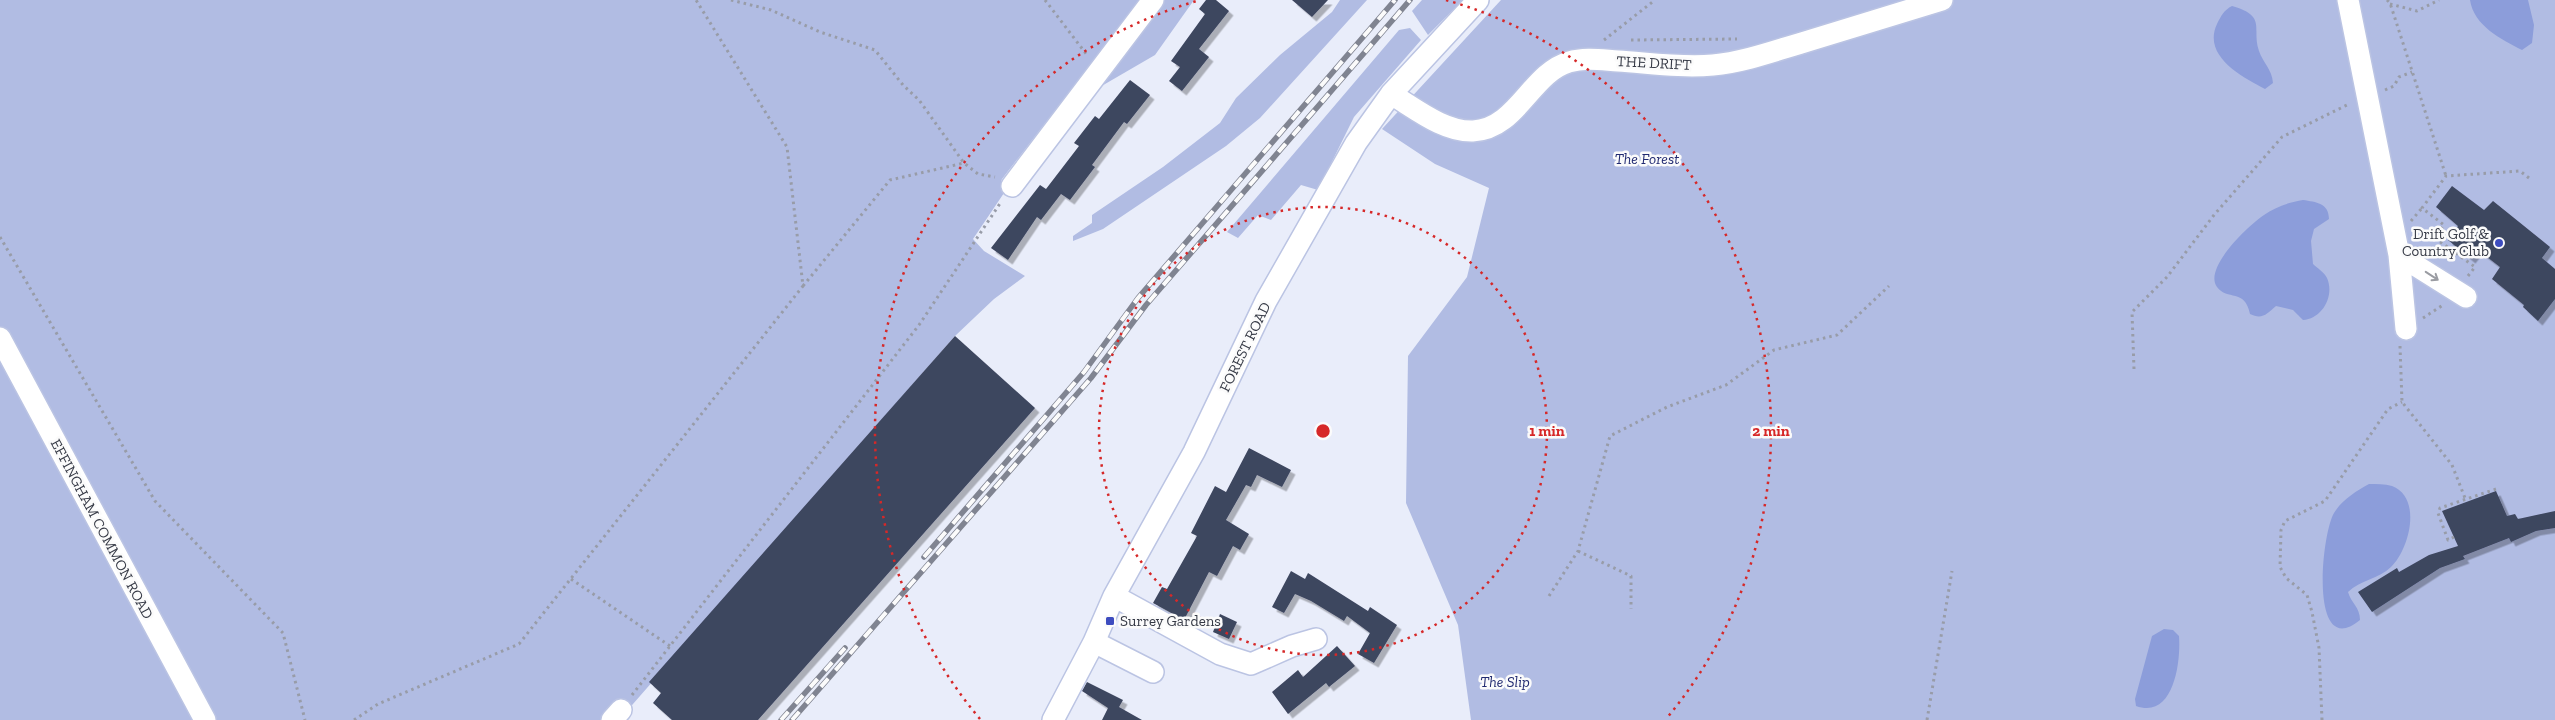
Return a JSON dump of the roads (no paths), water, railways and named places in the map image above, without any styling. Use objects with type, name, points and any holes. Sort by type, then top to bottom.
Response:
[{"type":"street","points":[[1012,186],[1153,0]]},
{"type":"street","name":"FOREST ROAD","points":[[1053,720],[1094,642],[1114,596],[1194,452],[1266,301],[1356,143],[1391,94],[1478,0]]},
{"type":"street","name":"THE DRIFT","points":[[1391,94],[1436,121],[1454,129],[1474,131],[1495,125],[1512,112],[1555,67],[1580,59],[1678,66],[1713,65],[1749,59],[1942,0]]},
{"type":"street","points":[[2348,0],[2399,254],[2406,329]]},
{"type":"street","points":[[2399,254],[2466,297]]},
{"type":"street","name":"EFFINGHAM COMMON ROAD","points":[[0,338],[205,720]]},
{"type":"street","points":[[1114,596],[1220,654],[1251,664],[1292,646],[1316,639]]},
{"type":"street","points":[[1094,642],[1153,672]]},
{"type":"railway","points":[[924,557],[1084,372],[1138,298],[1395,0]]},
{"type":"railway","points":[[792,720],[1091,378],[1146,305],[1410,0]]},
{"type":"railway","points":[[781,720],[845,648]]},
{"type":"place","name":"Drift Golf & Country Club","points":[[2499,243]]},
{"type":"place","name":"Surrey Gardens","points":[[1110,621]]},
{"type":"park label","name":"The Forest","points":[[1647,159]]},
{"type":"park label","name":"The Slip","points":[[1505,682]]}]
